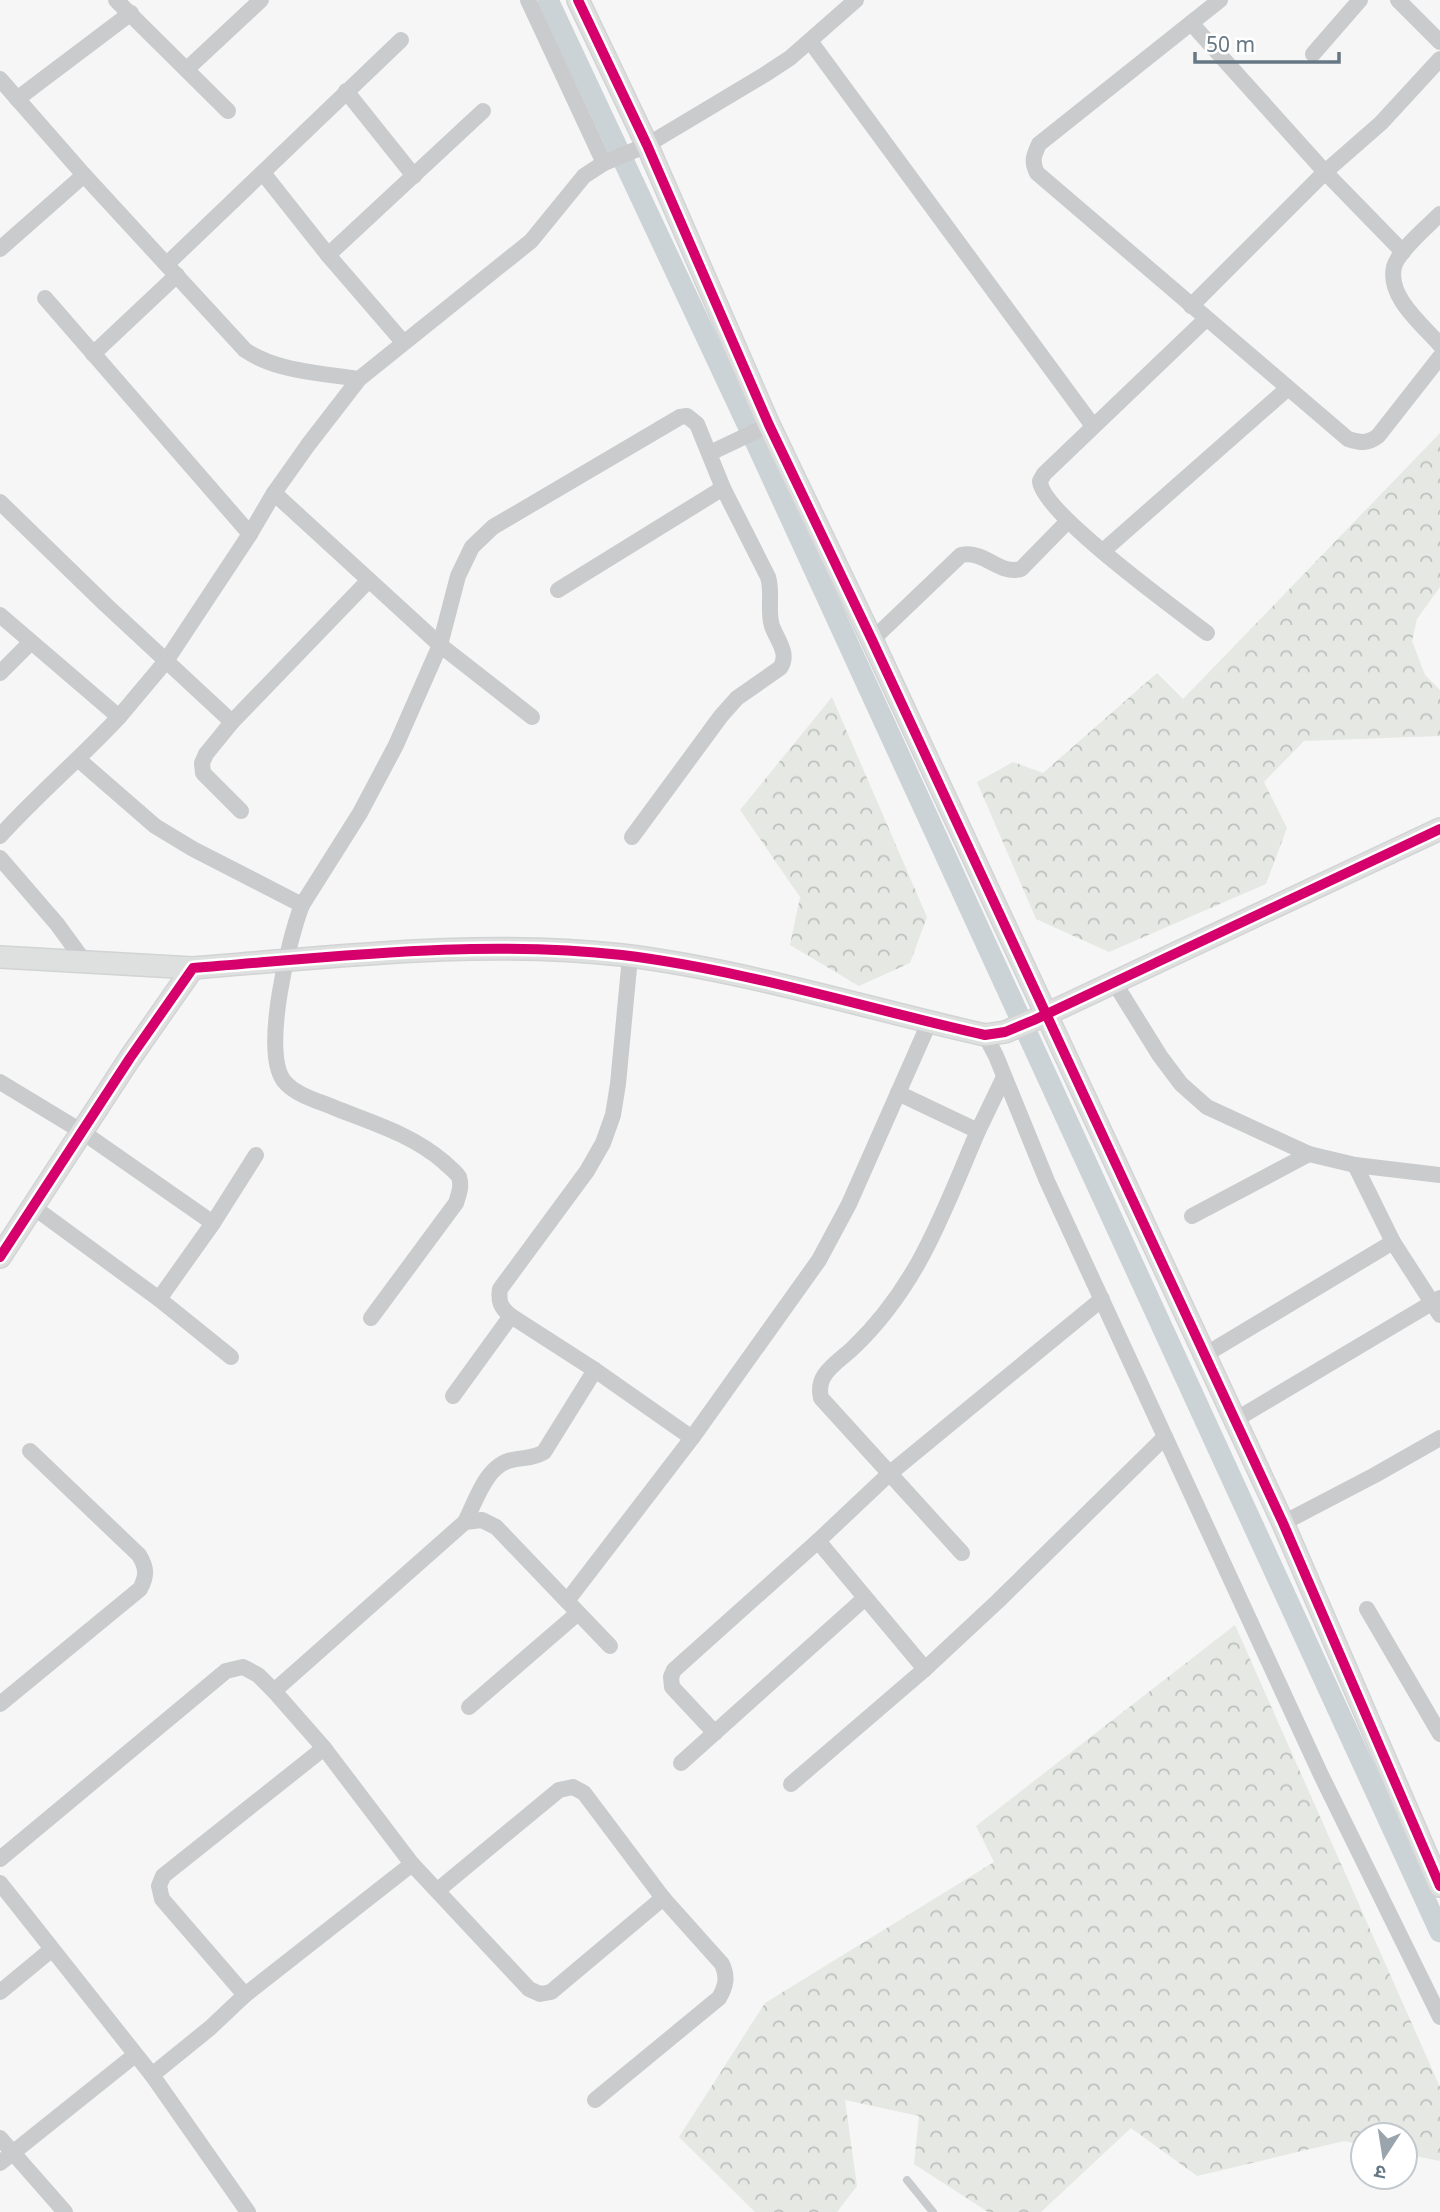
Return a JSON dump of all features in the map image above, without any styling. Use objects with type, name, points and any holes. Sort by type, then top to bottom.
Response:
[{"type":"street","points":[[116,0],[228,111]]},
{"type":"street","points":[[528,0],[604,163]]},
{"type":"street","points":[[578,0],[762,428],[872,640],[1039,1017],[1283,1523],[1440,1886]]},
{"type":"street","points":[[0,835],[79,760],[166,661],[274,493],[359,379],[514,256],[543,228],[584,176],[604,163],[643,147],[764,75],[810,41],[856,0]]},
{"type":"street","points":[[1220,0],[1039,144],[1033,164],[1037,173],[1348,439],[1361,443],[1378,436],[1440,357]]},
{"type":"street","points":[[1313,54],[1360,0]]},
{"type":"street","points":[[1398,0],[1440,42]]},
{"type":"street","points":[[187,69],[249,4]]},
{"type":"street","points":[[17,99],[131,13]]},
{"type":"street","points":[[1191,23],[1325,172],[1403,252]]},
{"type":"street","points":[[93,354],[263,173],[401,40]]},
{"type":"street","points":[[810,41],[1093,426]]},
{"type":"street","points":[[1191,306],[1325,172],[1381,123],[1440,59]]},
{"type":"street","points":[[0,79],[83,175],[245,350],[258,359],[359,379]]},
{"type":"street","points":[[346,91],[414,176]]},
{"type":"street","points":[[328,256],[483,111]]},
{"type":"street","points":[[263,173],[328,256],[403,342]]},
{"type":"street","points":[[0,249],[83,175]]},
{"type":"street","points":[[1440,214],[1403,252],[1394,267],[1395,286],[1401,300],[1440,345]]},
{"type":"street","points":[[45,298],[250,534]]},
{"type":"street","points":[[1206,319],[1093,426],[1040,481],[1044,493],[1068,521],[1207,633]]},
{"type":"street","points":[[1103,551],[1287,389]]},
{"type":"street","points":[[371,1318],[456,1203],[461,1189],[458,1175],[411,1138],[305,1096],[284,1081],[275,1057],[279,998],[292,930],[302,905],[360,813],[396,745],[440,645],[458,576],[472,547],[493,527],[680,417],[687,416],[694,419],[723,488],[768,576],[772,625],[784,654],[784,662],[780,668],[737,698],[721,716],[632,837]]},
{"type":"street","points":[[710,453],[762,428]]},
{"type":"street","points":[[558,590],[723,488]]},
{"type":"street","points":[[274,493],[440,645],[531,717]]},
{"type":"street","points":[[0,502],[106,606],[232,722]]},
{"type":"street","points":[[872,640],[961,555],[977,554],[1000,568],[1012,571],[1021,569],[1068,521]]},
{"type":"street","points":[[241,811],[203,774],[202,763],[206,754],[232,722],[369,580]]},
{"type":"street","points":[[0,615],[119,717]]},
{"type":"street","points":[[0,673],[30,643]]},
{"type":"street","points":[[79,760],[155,825],[193,849],[302,905]]},
{"type":"street","points":[[0,957],[193,968],[509,947],[630,957],[722,971],[929,1023],[995,1033],[1039,1017],[1440,829]]},
{"type":"street","points":[[0,858],[57,924],[84,961]]},
{"type":"street","points":[[630,957],[613,1115],[603,1143],[587,1171],[500,1289],[498,1300],[511,1316],[595,1370],[692,1438]]},
{"type":"street","points":[[0,1257],[81,1131],[193,968]]},
{"type":"street","points":[[1114,982],[1160,1056],[1181,1084],[1207,1107],[1309,1154],[1355,1165],[1440,1175]]},
{"type":"street","points":[[469,1707],[572,1607],[819,1260],[849,1203],[929,1023]]},
{"type":"street","points":[[995,1033],[1004,1077],[1047,1181],[1321,1775],[1440,2017]]},
{"type":"street","points":[[962,1553],[821,1398],[818,1387],[822,1376],[865,1336],[893,1305],[915,1272],[1004,1077]]},
{"type":"street","points":[[0,1082],[81,1131],[213,1223]]},
{"type":"street","points":[[898,1093],[978,1131]]},
{"type":"street","points":[[1192,1216],[1309,1154]]},
{"type":"street","points":[[159,1300],[256,1155]]},
{"type":"street","points":[[1235,1420],[1437,1305],[1393,1242],[1355,1165]]},
{"type":"street","points":[[32,1206],[231,1357]]},
{"type":"street","points":[[1203,1356],[1393,1242]]},
{"type":"street","points":[[715,1733],[672,1687],[671,1677],[674,1670],[889,1474],[1102,1299]]},
{"type":"street","points":[[453,1396],[511,1316]]},
{"type":"street","points":[[274,1691],[465,1522],[490,1474],[501,1464],[513,1459],[535,1458],[544,1452],[595,1370]]},
{"type":"street","points":[[791,1784],[925,1669],[1166,1437]]},
{"type":"street","points":[[1283,1523],[1440,1438]]},
{"type":"street","points":[[0,1704],[140,1589],[145,1579],[146,1566],[139,1555],[30,1451]]},
{"type":"street","points":[[465,1522],[482,1520],[496,1527],[610,1646]]},
{"type":"street","points":[[818,1541],[925,1669]]},
{"type":"street","points":[[681,1763],[865,1598]]},
{"type":"street","points":[[1367,1609],[1440,1734]]},
{"type":"street","points":[[0,1859],[226,1671],[243,1667],[258,1675],[274,1691],[324,1748],[412,1864],[529,1989],[540,1994],[551,1992],[663,1898]]},
{"type":"street","points":[[245,1995],[162,1899],[159,1886],[163,1875],[324,1748]]},
{"type":"street","points":[[438,1890],[559,1790],[573,1787],[584,1793],[663,1898],[722,1964],[726,1973],[726,1986],[719,1998],[595,2100]]},
{"type":"street","points":[[152,2075],[210,2028],[245,1995],[412,1864]]},
{"type":"street","points":[[0,1883],[152,2075],[248,2212]]},
{"type":"street","points":[[0,1992],[51,1950]]},
{"type":"street","points":[[0,2163],[135,2055]]},
{"type":"street","points":[[0,2138],[65,2212]]},
{"type":"lane","points":[[907,2180],[933,2212]]},
{"type":"green space","points":[[1440,433],[1440,587],[1417,619],[1412,641],[1425,675],[1440,690],[1440,736],[1304,741],[1264,782],[1287,828],[1266,884],[1109,952],[1036,919],[977,782],[1013,762],[1043,773],[1157,673],[1183,699]]},
{"type":"green space","points":[[832,697],[927,917],[910,963],[859,986],[790,945],[800,897],[740,810]]},
{"type":"green space","points":[[1235,1625],[1440,2087],[1440,2161],[1419,2157],[1419,2121],[1349,2121],[1349,2142],[1344,2141],[1197,2176],[1131,2128],[1041,2212],[988,2212],[914,2164],[919,2116],[845,2100],[857,2186],[837,2212],[755,2212],[679,2137],[765,2003],[994,1862],[976,1826]]},
{"type":"waterway","points":[[548,0],[756,443],[1440,1932]]},
{"type":"cycle path","points":[[578,0],[647,145],[769,425],[872,640],[1283,1523],[1440,1886]]},
{"type":"cycle path","points":[[0,1257],[130,1058],[193,968],[461,949],[622,955],[714,970],[985,1035],[1005,1032],[1034,1020],[1440,829]]}]
